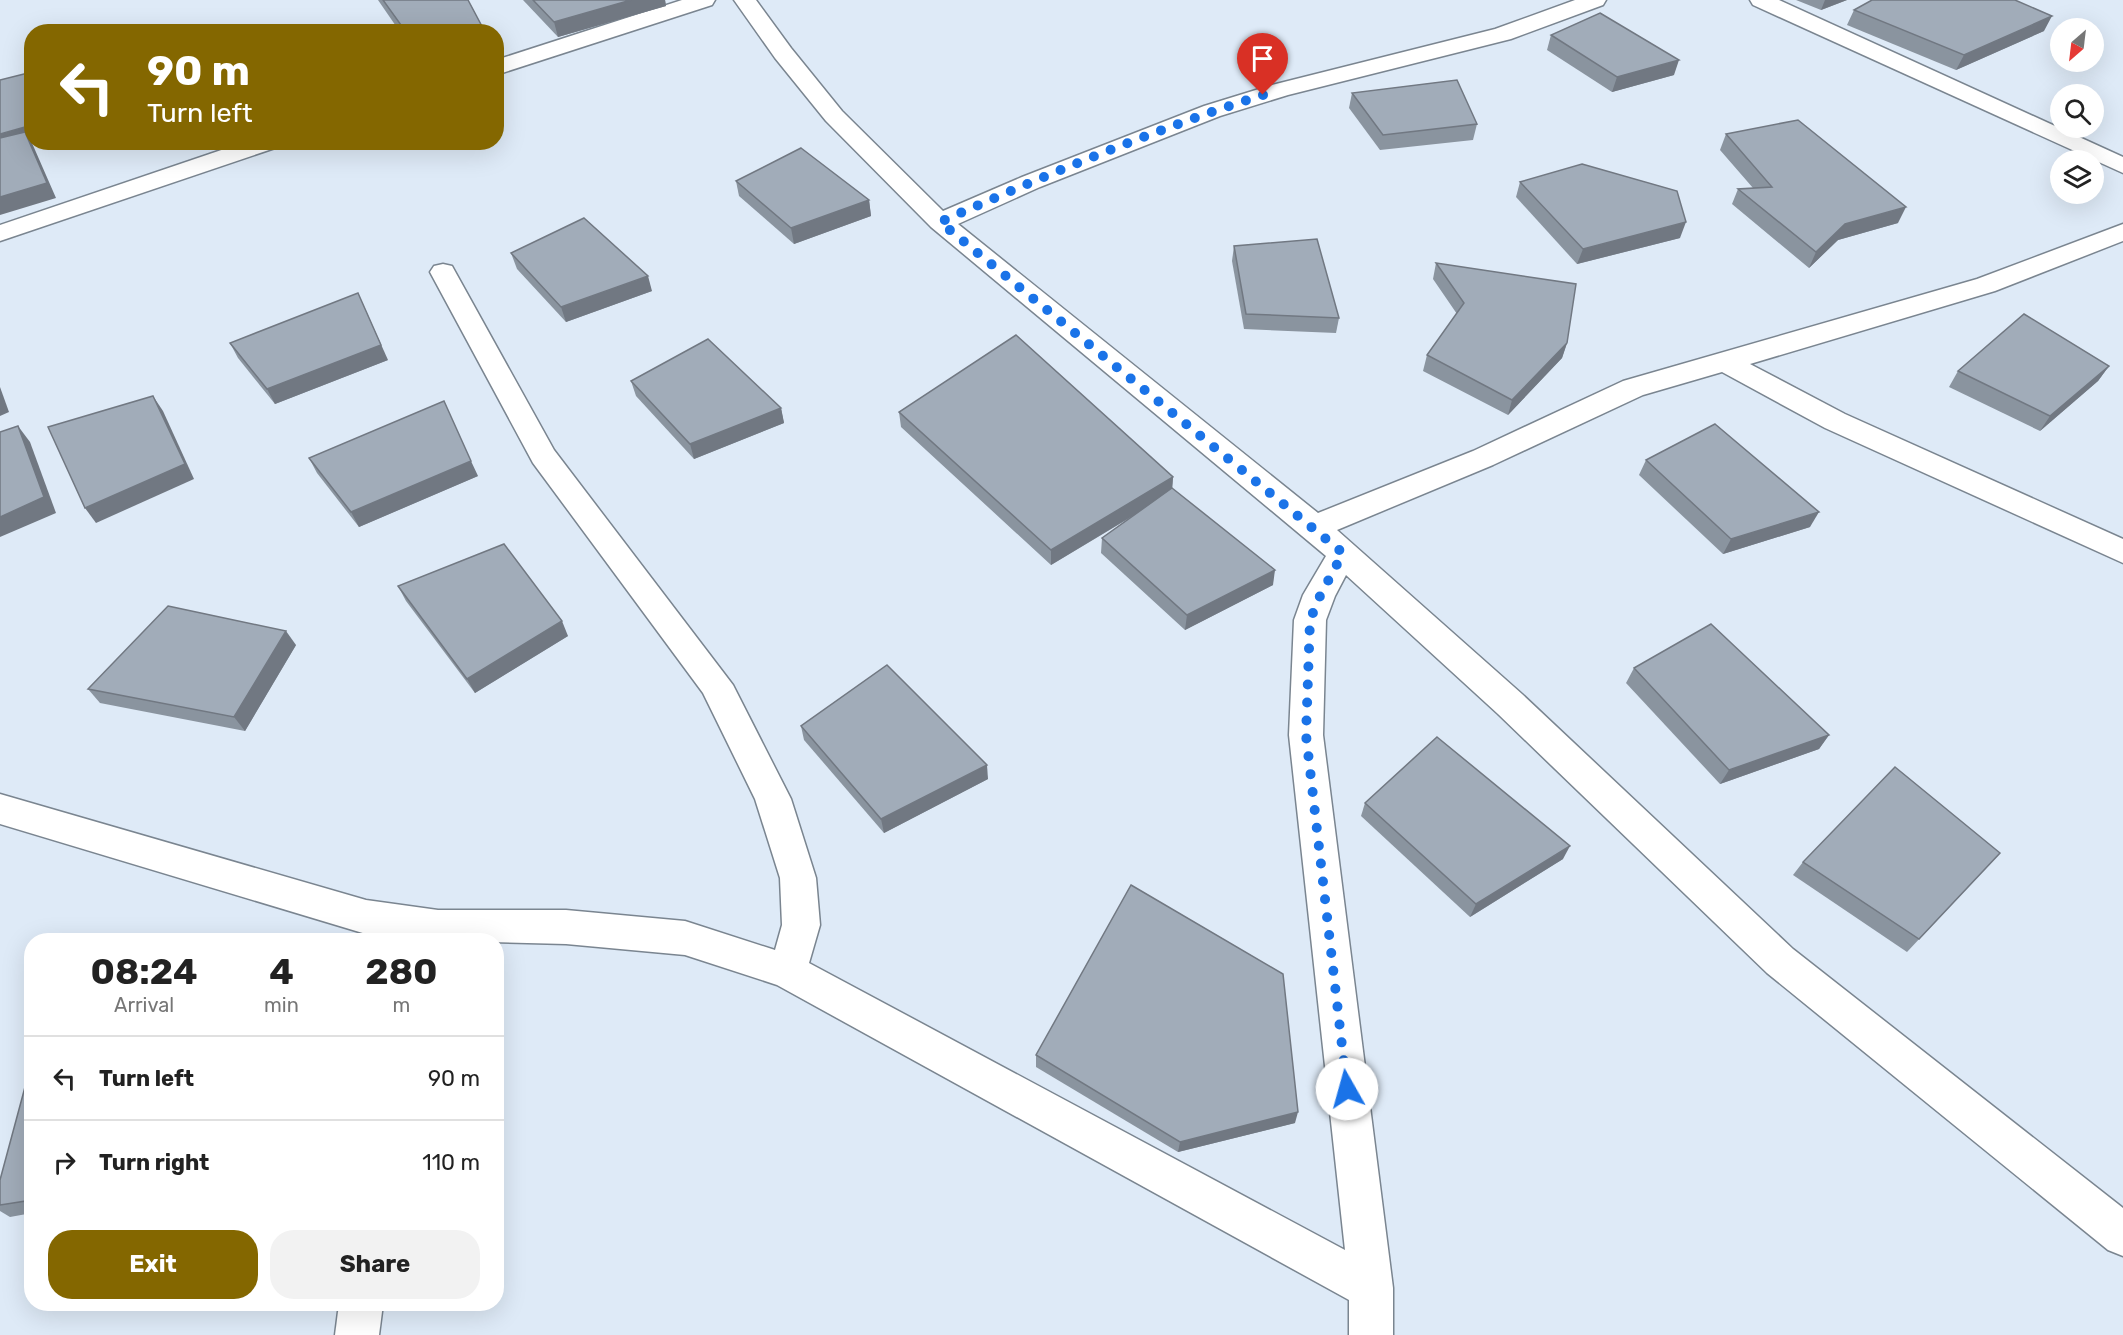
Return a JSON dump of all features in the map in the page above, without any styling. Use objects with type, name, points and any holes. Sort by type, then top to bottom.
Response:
[{"type":"street","points":[[504,65],[704,0]]},
{"type":"street","points":[[745,0],[834,116],[940,222],[1314,527],[1510,704],[1780,961],[2123,1235]]},
{"type":"street","points":[[1529,0],[1556,15]]},
{"type":"street","points":[[940,222],[1031,182],[1212,111],[1280,90],[1503,34],[1595,0]]},
{"type":"street","points":[[1761,0],[2123,166]]},
{"type":"street","points":[[0,233],[246,150]]},
{"type":"street","points":[[1314,527],[1483,458],[1633,388],[1986,285],[2123,232]]},
{"type":"street","points":[[443,272],[543,456],[716,685],[773,799],[798,878],[801,925],[787,970]]},
{"type":"street","points":[[1725,362],[1835,421],[2123,552]]},
{"type":"street","points":[[1343,553],[1310,620],[1306,735],[1371,1288],[1371,1335]]},
{"type":"street","points":[[0,809],[366,917],[438,927],[566,927],[686,938],[787,970],[1371,1288]]},
{"type":"street","points":[[357,1335],[360,1311]]},
{"type":"building","points":[[383,0],[468,0],[481,24],[400,24]]},
{"type":"building","points":[[533,0],[631,0],[554,22]]},
{"type":"building","points":[[1872,0],[2015,0],[2052,16],[1964,55],[1854,10]]},
{"type":"building","points":[[1600,13],[1679,60],[1617,77],[1551,35]]},
{"type":"building","points":[[24,74],[24,127],[0,134],[0,80]]},
{"type":"building","points":[[1457,80],[1477,124],[1383,135],[1352,93]]},
{"type":"building","points":[[1798,120],[1906,207],[1845,224],[1816,252],[1738,189],[1772,187],[1726,134]]},
{"type":"building","points":[[24,132],[24,150],[33,150],[47,183],[0,197],[0,138]]},
{"type":"building","points":[[801,148],[869,200],[791,228],[736,181]]},
{"type":"building","points":[[1582,164],[1677,191],[1686,222],[1583,249],[1520,182]]},
{"type":"building","points":[[584,218],[648,276],[561,307],[511,253]]},
{"type":"building","points":[[1317,239],[1339,318],[1246,314],[1234,246]]},
{"type":"building","points":[[1436,263],[1576,284],[1567,343],[1512,400],[1427,355],[1464,303]]},
{"type":"building","points":[[358,293],[381,345],[267,389],[230,343]]},
{"type":"building","points":[[2024,314],[2109,366],[2050,416],[1958,371]]},
{"type":"building","points":[[1016,335],[1173,477],[1051,550],[899,412]]},
{"type":"building","points":[[708,339],[781,408],[690,444],[631,381]]},
{"type":"building","points":[[153,396],[185,464],[85,508],[48,427]]},
{"type":"building","points":[[444,401],[471,461],[351,512],[309,458]]},
{"type":"building","points":[[1715,424],[1819,512],[1731,539],[1646,460]]},
{"type":"building","points":[[18,426],[44,497],[0,517],[0,432]]},
{"type":"building","points":[[1172,488],[1275,570],[1187,615],[1102,538]]},
{"type":"building","points":[[504,544],[562,621],[467,679],[398,586]]},
{"type":"building","points":[[168,606],[286,631],[234,717],[88,689]]},
{"type":"building","points":[[1711,624],[1829,735],[1729,770],[1634,668]]},
{"type":"building","points":[[887,665],[987,765],[881,819],[801,726]]},
{"type":"building","points":[[1437,737],[1570,846],[1476,904],[1365,803]]},
{"type":"building","points":[[1895,767],[2000,853],[1919,939],[1803,862]]},
{"type":"building","points":[[1131,885],[1283,974],[1298,1112],[1180,1142],[1036,1055]]},
{"type":"building","points":[[24,1091],[24,1201],[0,1205],[0,1180]]},
{"type":"route","points":[[1263,95],[1165,128],[1031,182],[940,222],[1343,553],[1310,620],[1306,735],[1347,1089]]}]
